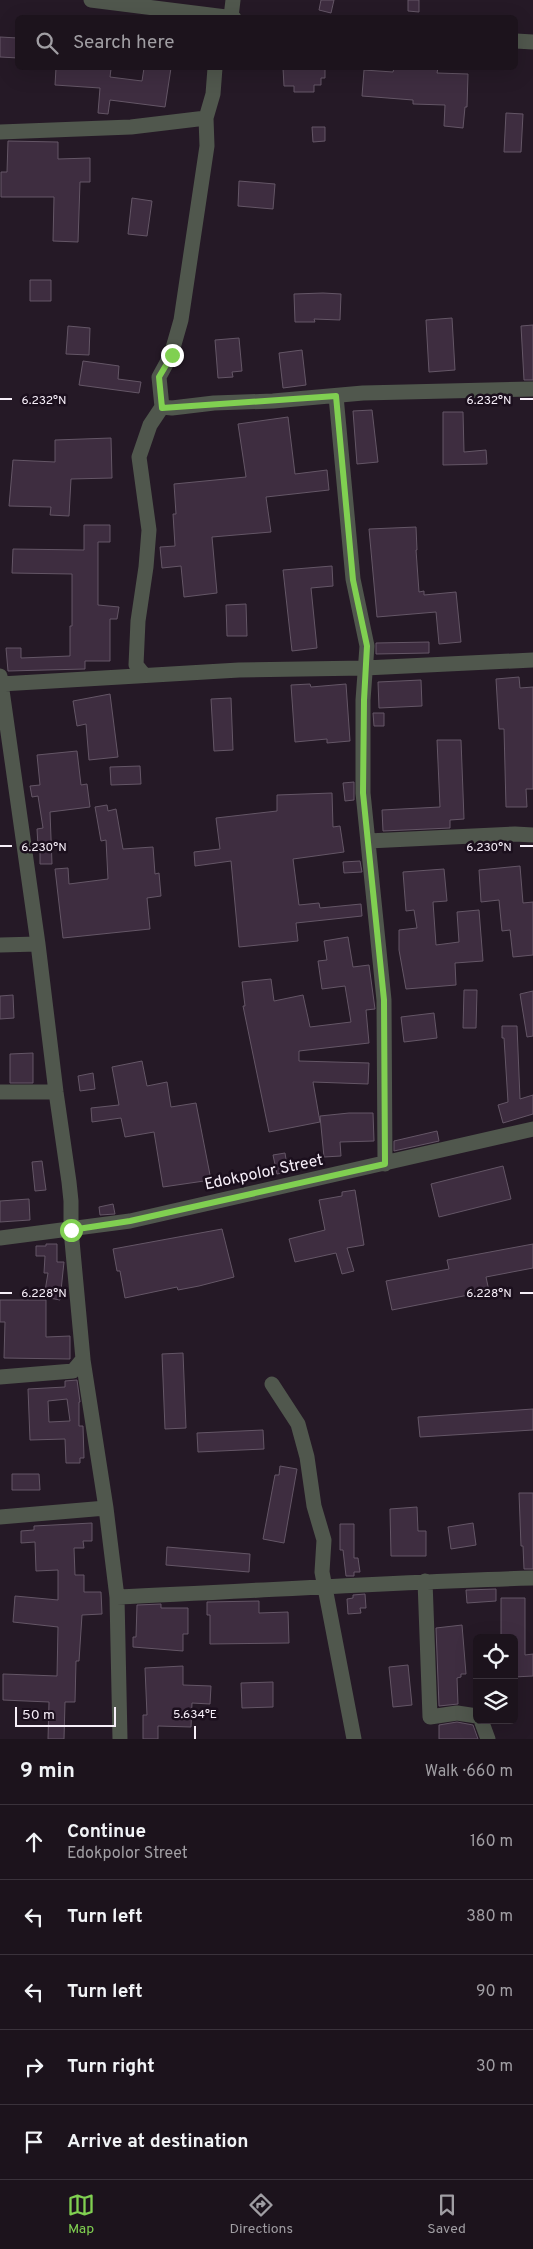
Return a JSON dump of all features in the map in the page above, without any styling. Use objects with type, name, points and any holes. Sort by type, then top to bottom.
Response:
[{"type":"street","points":[[91,0],[127,2],[213,15]]},
{"type":"street","points":[[227,15],[233,0]]},
{"type":"street","points":[[518,41],[533,42]]},
{"type":"street","points":[[144,676],[136,665],[138,622],[149,530],[139,457],[150,425],[162,408],[159,377],[172,355],[181,320],[208,146],[206,118],[213,94],[215,70]]},
{"type":"street","points":[[0,132],[131,127],[206,118]]},
{"type":"street","points":[[162,408],[372,392],[533,388]]},
{"type":"street","points":[[336,396],[353,580],[367,646],[363,793],[384,1000],[385,1164]]},
{"type":"street","points":[[120,1739],[117,1597],[106,1508],[83,1360],[71,1230],[71,1202],[38,944],[7,774],[1,680],[144,676],[239,670],[365,668],[533,660]]},
{"type":"street","points":[[368,841],[515,834],[533,835]]},
{"type":"street","points":[[0,945],[38,944]]},
{"type":"street","points":[[0,1092],[56,1092]]},
{"type":"street","name":"Edokpolor Street","points":[[0,1238],[130,1221],[533,1129]]},
{"type":"street","points":[[0,1376],[73,1371],[83,1360]]},
{"type":"street","points":[[272,1384],[298,1424],[307,1456],[314,1506],[324,1540],[322,1572],[354,1739]]},
{"type":"street","points":[[0,1517],[106,1508]]},
{"type":"street","points":[[117,1597],[326,1588],[425,1581],[533,1578]]},
{"type":"street","points":[[425,1581],[430,1717],[457,1713],[473,1715]]},
{"type":"street","points":[[482,1724],[488,1739]]},
{"type":"building","points":[[321,0],[334,0],[331,13],[319,10]]},
{"type":"building","points":[[408,0],[419,0],[419,12],[408,11]]},
{"type":"building","points":[[0,37],[15,38],[15,58],[0,57]]},
{"type":"building","points":[[56,70],[111,70],[110,77],[142,81],[144,70],[171,70],[165,107],[110,100],[108,114],[98,113],[100,88],[55,85]]},
{"type":"building","points":[[283,70],[325,70],[325,78],[321,78],[321,85],[314,85],[314,92],[294,92],[294,86],[284,86]]},
{"type":"building","points":[[364,70],[393,72],[394,70],[438,70],[437,73],[468,74],[467,107],[465,107],[463,128],[444,126],[445,105],[413,104],[413,100],[362,96]]},
{"type":"building","points":[[506,113],[523,114],[521,152],[504,152]]},
{"type":"building","points":[[312,127],[325,127],[325,141],[313,142]]},
{"type":"building","points":[[8,141],[58,142],[58,159],[90,158],[90,182],[80,182],[78,242],[53,241],[54,197],[1,197],[1,172],[7,172]]},
{"type":"building","points":[[239,181],[275,184],[273,209],[238,206]]},
{"type":"building","points":[[132,198],[152,201],[147,236],[128,234]]},
{"type":"building","points":[[30,280],[51,280],[51,301],[30,301]]},
{"type":"building","points":[[294,294],[341,294],[340,320],[314,319],[315,322],[295,322]]},
{"type":"building","points":[[452,318],[455,370],[429,372],[426,320]]},
{"type":"building","points":[[533,325],[533,380],[524,380],[521,326]]},
{"type":"building","points":[[68,326],[90,328],[89,355],[66,354]]},
{"type":"building","points":[[239,338],[242,371],[232,372],[233,377],[218,378],[215,340]]},
{"type":"building","points":[[302,350],[306,385],[283,388],[279,353]]},
{"type":"building","points":[[83,361],[119,366],[118,379],[141,382],[139,393],[79,385]]},
{"type":"building","points":[[372,410],[378,462],[357,464],[353,411]]},
{"type":"building","points":[[443,412],[463,412],[464,452],[486,450],[487,464],[443,465]]},
{"type":"building","points":[[288,417],[295,474],[327,470],[329,490],[266,497],[271,532],[212,537],[217,593],[184,597],[181,566],[162,568],[160,547],[175,546],[173,514],[176,514],[174,484],[246,477],[238,424]]},
{"type":"building","points":[[111,438],[112,478],[71,479],[69,516],[50,515],[51,507],[9,506],[13,460],[55,462],[55,440]]},
{"type":"building","points":[[84,525],[110,525],[110,542],[98,542],[98,605],[119,607],[117,619],[110,619],[110,661],[85,661],[85,669],[8,671],[6,648],[21,648],[21,658],[70,656],[70,626],[72,626],[72,574],[12,573],[13,549],[84,550]]},
{"type":"building","points":[[416,527],[419,592],[424,591],[424,595],[456,592],[461,642],[439,644],[436,612],[377,617],[369,529]]},
{"type":"building","points":[[332,566],[333,586],[311,588],[317,648],[292,651],[283,570]]},
{"type":"building","points":[[246,604],[247,636],[227,636],[226,605]]},
{"type":"building","points":[[429,642],[429,653],[376,654],[376,643]]},
{"type":"building","points":[[519,677],[520,688],[533,687],[533,789],[526,789],[527,807],[506,807],[504,729],[499,729],[496,679]]},
{"type":"building","points":[[421,680],[422,706],[379,708],[378,682]]},
{"type":"building","points":[[310,684],[311,687],[346,684],[350,741],[327,743],[327,739],[295,742],[291,685]]},
{"type":"building","points":[[110,694],[118,757],[89,760],[86,724],[77,726],[73,701]]},
{"type":"building","points":[[231,698],[233,750],[214,751],[211,699]]},
{"type":"building","points":[[373,713],[384,713],[384,726],[374,726]]},
{"type":"building","points":[[437,740],[461,740],[464,819],[450,820],[450,828],[383,831],[382,810],[440,807]]},
{"type":"building","points":[[77,751],[81,785],[87,784],[90,807],[50,812],[52,864],[40,864],[40,846],[38,846],[37,829],[43,828],[38,796],[32,797],[30,786],[40,785],[37,755]]},
{"type":"building","points":[[140,766],[141,784],[111,785],[110,767]]},
{"type":"building","points":[[354,782],[354,800],[345,801],[343,783]]},
{"type":"building","points":[[332,793],[333,827],[340,826],[344,852],[293,859],[299,905],[319,903],[320,908],[361,904],[362,916],[296,923],[298,941],[239,947],[231,861],[195,866],[194,852],[220,849],[216,818],[277,811],[277,795]]},
{"type":"building","points":[[107,805],[108,811],[116,809],[123,849],[153,847],[155,874],[159,873],[161,896],[147,898],[150,929],[63,938],[55,869],[68,868],[69,884],[108,879],[106,840],[101,841],[95,807]]},
{"type":"building","points":[[360,861],[362,872],[344,873],[343,862]]},
{"type":"building","points":[[520,866],[523,903],[533,902],[533,955],[513,957],[510,930],[502,931],[499,900],[481,902],[479,870]]},
{"type":"building","points":[[444,869],[447,901],[433,902],[436,945],[459,942],[457,912],[479,910],[483,961],[455,963],[456,985],[406,989],[399,950],[399,930],[417,928],[414,910],[406,911],[403,872]]},
{"type":"building","points":[[348,937],[353,967],[369,965],[375,1009],[366,1010],[369,1043],[299,1051],[299,1061],[369,1063],[368,1084],[313,1082],[320,1122],[269,1132],[243,1006],[245,1006],[242,982],[271,979],[274,1001],[303,995],[310,1027],[351,1022],[345,986],[322,989],[318,961],[327,960],[324,941]]},
{"type":"building","points":[[464,990],[477,990],[476,1028],[463,1028]]},
{"type":"building","points":[[533,991],[533,1036],[527,1037],[520,994]]},
{"type":"building","points":[[13,995],[14,1018],[0,1019],[0,996]]},
{"type":"building","points":[[434,1013],[437,1038],[404,1042],[401,1017]]},
{"type":"building","points":[[502,1026],[517,1026],[520,1099],[533,1095],[533,1114],[503,1123],[498,1105],[508,1102]]},
{"type":"building","points":[[33,1053],[33,1083],[10,1083],[10,1054]]},
{"type":"building","points":[[142,1061],[147,1086],[167,1082],[171,1107],[196,1103],[211,1180],[163,1187],[154,1132],[125,1137],[121,1118],[92,1122],[91,1108],[119,1105],[112,1067]]},
{"type":"building","points":[[93,1073],[95,1089],[80,1091],[78,1076]]},
{"type":"building","points":[[373,1113],[374,1141],[340,1142],[341,1156],[324,1157],[320,1116]]},
{"type":"building","points":[[437,1131],[439,1141],[394,1151],[394,1141]]},
{"type":"building","points":[[285,1153],[288,1172],[277,1174],[273,1155]]},
{"type":"building","points":[[42,1161],[46,1190],[35,1191],[32,1162]]},
{"type":"building","points":[[503,1166],[511,1199],[439,1217],[431,1184]]},
{"type":"building","points":[[355,1190],[364,1245],[347,1248],[354,1271],[342,1274],[336,1253],[295,1262],[289,1239],[325,1230],[319,1200],[342,1196],[342,1192]]},
{"type":"building","points":[[29,1199],[30,1220],[0,1222],[0,1201]]},
{"type":"building","points":[[113,1204],[115,1214],[100,1215],[99,1207]]},
{"type":"building","points":[[222,1229],[234,1277],[199,1286],[178,1290],[177,1287],[125,1298],[120,1271],[117,1271],[113,1249]]},
{"type":"building","points":[[46,1244],[57,1244],[57,1262],[64,1262],[60,1300],[44,1297],[48,1273],[44,1273],[45,1256],[36,1256],[36,1246],[46,1246]]},
{"type":"building","points":[[533,1244],[533,1268],[486,1277],[489,1291],[392,1310],[386,1281],[449,1269],[447,1260]]},
{"type":"building","points":[[0,1300],[46,1300],[46,1337],[70,1336],[70,1359],[4,1358],[5,1322],[0,1322]]},
{"type":"building","points":[[183,1353],[186,1428],[165,1429],[162,1354]]},
{"type":"building","points":[[77,1380],[80,1402],[79,1426],[83,1426],[84,1458],[80,1458],[80,1463],[66,1463],[65,1439],[30,1440],[28,1389],[65,1387],[65,1381]],"holes":[[[67,1399],[70,1421],[49,1422],[48,1401]]]},
{"type":"building","points":[[533,1409],[533,1430],[420,1437],[418,1417]]},
{"type":"building","points":[[263,1430],[264,1449],[198,1452],[197,1433]]},
{"type":"building","points":[[280,1466],[297,1469],[284,1543],[263,1539],[275,1475],[279,1475]]},
{"type":"building","points":[[12,1474],[39,1474],[40,1490],[12,1490]]},
{"type":"building","points":[[519,1493],[533,1493],[533,1569],[524,1569]]},
{"type":"building","points":[[417,1507],[418,1531],[426,1531],[426,1556],[391,1556],[390,1509]]},
{"type":"building","points":[[92,1523],[92,1541],[83,1541],[84,1548],[74,1548],[75,1575],[84,1575],[84,1592],[101,1592],[102,1614],[82,1615],[79,1661],[76,1661],[75,1702],[65,1702],[64,1739],[48,1739],[49,1702],[3,1700],[3,1674],[57,1676],[58,1627],[13,1622],[15,1596],[58,1600],[58,1570],[36,1571],[35,1542],[21,1543],[21,1531],[34,1530],[34,1526]]},
{"type":"building","points":[[473,1523],[476,1545],[451,1549],[448,1527]]},
{"type":"building","points":[[340,1524],[354,1524],[354,1558],[358,1558],[360,1572],[354,1572],[354,1576],[346,1576],[343,1550],[340,1550]]},
{"type":"building","points":[[167,1547],[250,1554],[249,1572],[166,1565]]},
{"type":"building","points":[[496,1589],[496,1601],[467,1603],[466,1590]]},
{"type":"building","points":[[365,1594],[366,1608],[360,1608],[361,1613],[348,1614],[347,1599],[353,1598],[353,1595]]},
{"type":"building","points":[[501,1598],[525,1598],[525,1655],[533,1654],[533,1676],[518,1677],[518,1634],[501,1634]]},
{"type":"building","points":[[259,1601],[259,1613],[288,1612],[289,1643],[210,1644],[210,1615],[207,1615],[207,1602]]},
{"type":"building","points":[[161,1604],[161,1608],[188,1608],[188,1634],[183,1634],[183,1651],[133,1647],[133,1637],[136,1637],[137,1605]]},
{"type":"building","points":[[462,1625],[466,1674],[461,1674],[461,1677],[457,1678],[458,1704],[439,1706],[436,1628]]},
{"type":"building","points":[[408,1665],[412,1705],[393,1707],[389,1667]]},
{"type":"building","points":[[183,1666],[183,1685],[211,1686],[210,1704],[192,1703],[191,1727],[158,1726],[158,1739],[143,1739],[143,1715],[147,1715],[145,1668]]},
{"type":"building","points":[[273,1682],[273,1707],[242,1708],[241,1683]]},
{"type":"building","points":[[457,1722],[473,1725],[478,1739],[439,1739],[439,1725]]},
{"type":"route","points":[[71,1230],[130,1221],[385,1164],[384,1000],[363,793],[364,700],[367,646],[353,580],[336,396],[162,408],[159,377],[172,355]]}]
